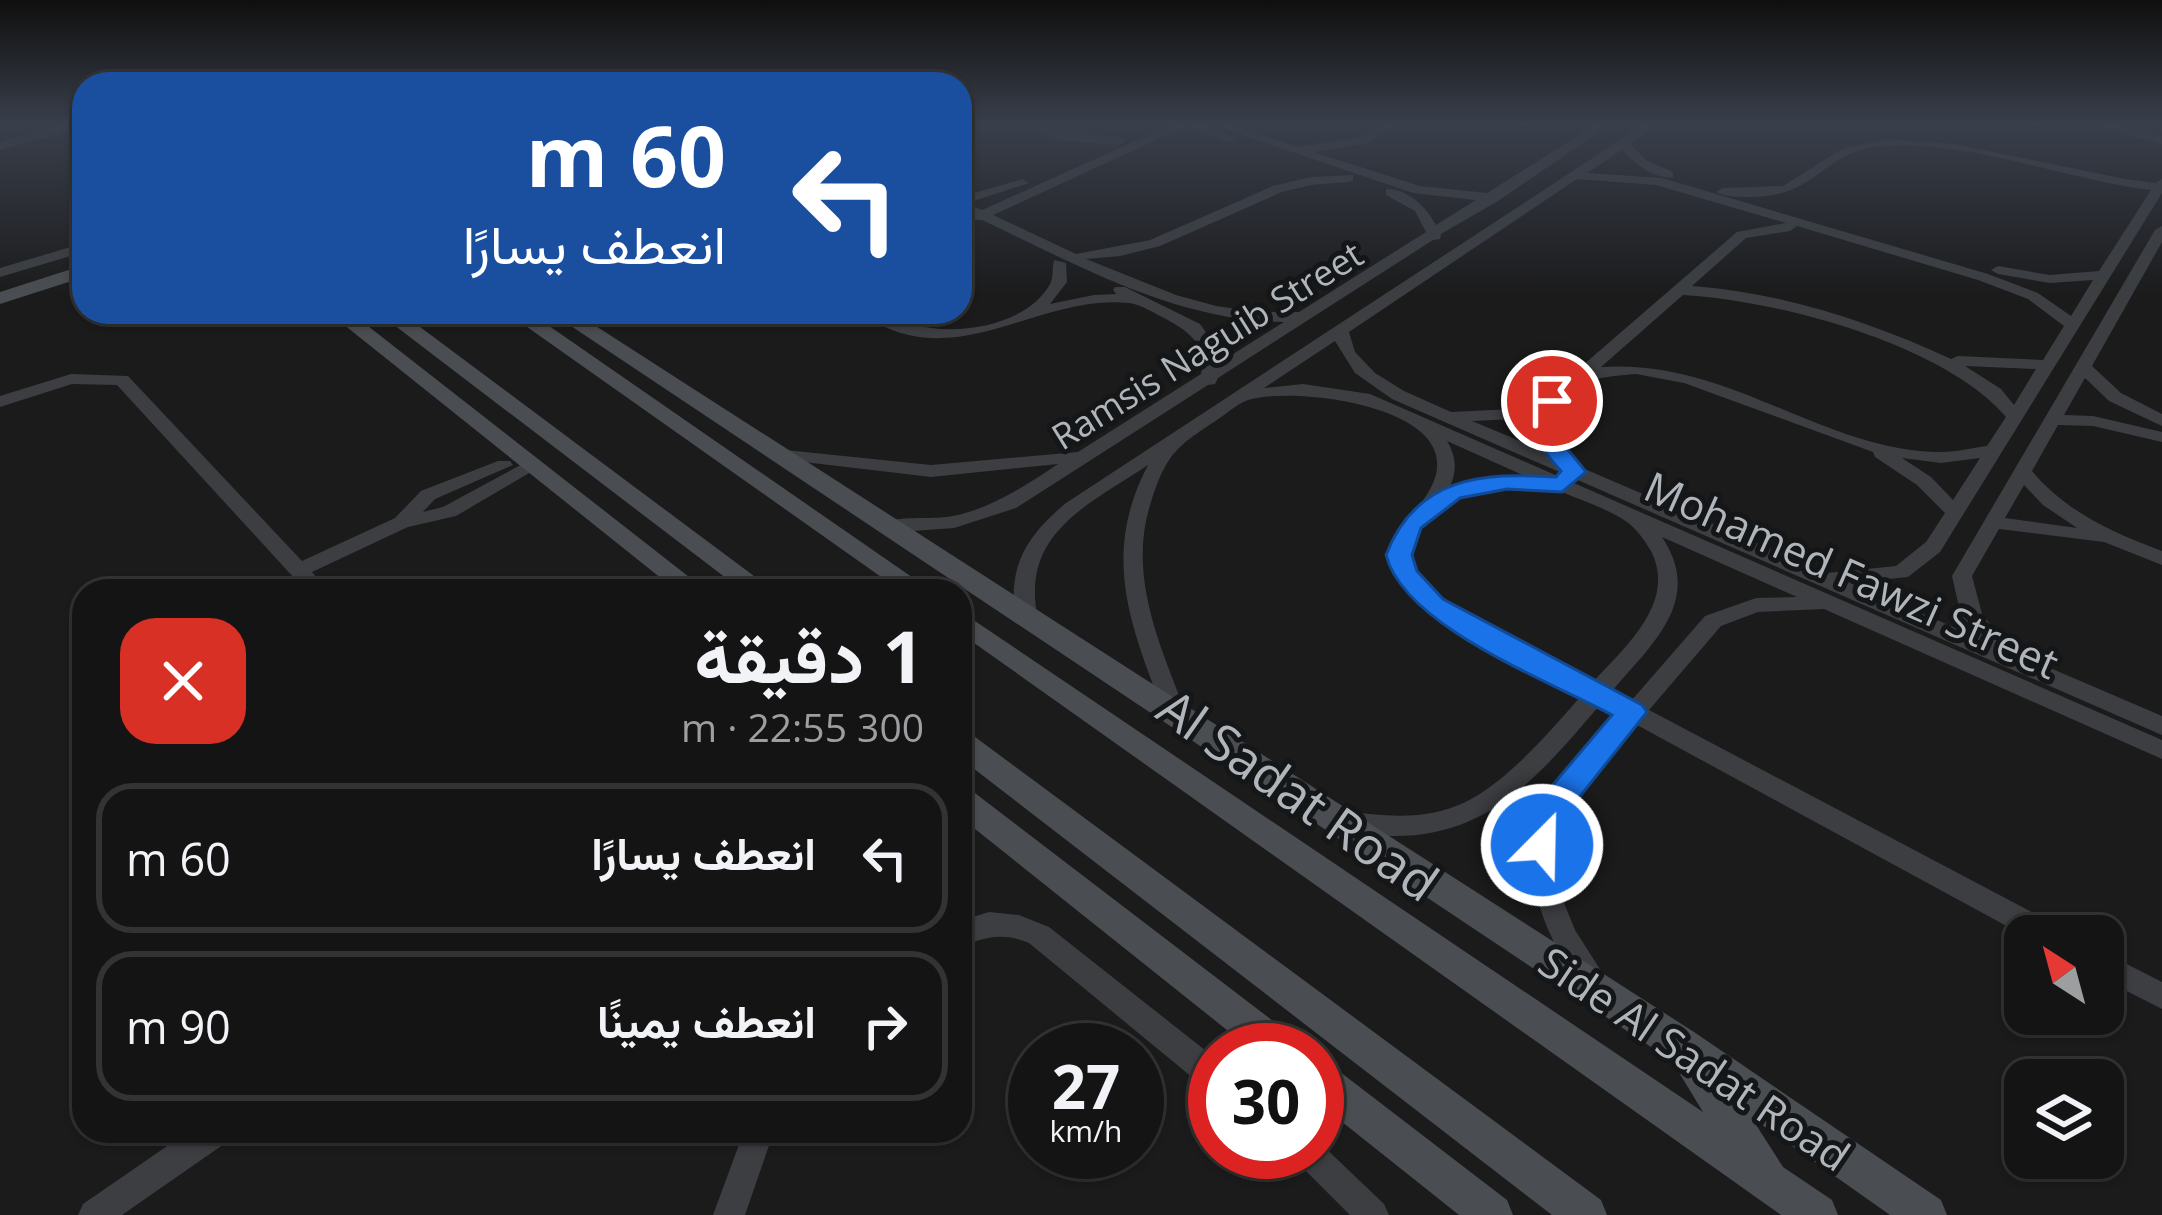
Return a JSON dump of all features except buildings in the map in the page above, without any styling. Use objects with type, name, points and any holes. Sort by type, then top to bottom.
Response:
[{"type":"main road","points":[[0,285],[72,264]]},
{"type":"main road","points":[[0,298],[72,276]]},
{"type":"main road","points":[[354,324],[679,579]]},
{"type":"main road","points":[[406,324],[745,579]]},
{"type":"main road","points":[[563,324],[633,392],[902,579]]},
{"type":"main road","name":"Side Al Sadat Road","points":[[563,324],[691,399],[970,579]]},
{"type":"main road","points":[[382,346],[446,351]]},
{"type":"main road","points":[[633,392],[691,399]]},
{"type":"main road","points":[[499,438],[501,393]]},
{"type":"main road","points":[[602,519],[666,520]]},
{"type":"main road","name":"Side Al Sadat Road","points":[[972,580],[1681,1045],[1926,1215]]},
{"type":"main road","name":"Al Sadat Road","points":[[972,628],[1817,1215]]},
{"type":"main road","points":[[972,751],[1586,1215]]},
{"type":"main road","points":[[972,808],[1246,1023]]},
{"type":"main road","points":[[1681,1045],[1774,1187]]},
{"type":"main road","points":[[1344,1099],[1492,1215]]},
{"type":"street","points":[[972,198],[1017,182]]},
{"type":"street","points":[[972,218],[1033,182]]},
{"type":"street","points":[[1272,188],[1276,182]]},
{"type":"street","points":[[1075,255],[1167,243],[1272,188],[1312,182]]},
{"type":"street","points":[[1368,182],[1408,201],[1428,218],[1435,236]]},
{"type":"street","points":[[1383,182],[1493,198]]},
{"type":"street","name":"Ramsis Naguib Street","points":[[886,527],[983,515],[1040,487],[1518,182]]},
{"type":"street","name":"Ramsis Naguib Street","points":[[1026,614],[1022,567],[1032,546],[1073,507],[1566,182]]},
{"type":"street","points":[[1658,182],[1999,276],[2071,280],[2109,267],[2141,266]]},
{"type":"street","points":[[1682,182],[1698,189]]},
{"type":"street","points":[[1719,195],[1778,191],[1801,182],[1800,202],[1813,222]]},
{"type":"street","points":[[2080,182],[2142,214]]},
{"type":"street","points":[[1811,574],[1888,575],[1920,561],[1933,547],[2161,185]]},
{"type":"street","points":[[1719,195],[1739,220],[1742,235]]},
{"type":"street","points":[[972,220],[1075,255],[1145,293],[1206,339],[1212,352],[1209,380]]},
{"type":"street","points":[[972,220],[1059,263],[1145,293],[1218,313],[1308,316]]},
{"type":"street","points":[[1432,503],[1478,484],[1568,478],[1547,442],[1544,413],[1552,401],[1742,235],[1813,222]]},
{"type":"street","points":[[2017,664],[1972,616],[1962,594],[1968,561],[2162,230]]},
{"type":"street","points":[[1145,293],[1167,243]]},
{"type":"street","points":[[0,273],[72,251]]},
{"type":"street","points":[[1037,310],[1060,282],[1059,263]]},
{"type":"street","points":[[1708,264],[1750,296]]},
{"type":"street","points":[[1999,276],[2073,325]]},
{"type":"street","points":[[1678,290],[1750,296],[1940,358],[1998,392],[2015,417]]},
{"type":"street","points":[[892,324],[942,337],[988,332],[1075,299],[1145,293]]},
{"type":"street","name":"Mohamed Fawzi Street","points":[[1341,330],[1348,356],[1390,400]]},
{"type":"street","points":[[1628,335],[1672,374]]},
{"type":"street","points":[[1940,358],[2048,365]]},
{"type":"street","points":[[2082,366],[2115,397],[2162,421]]},
{"type":"street","points":[[1584,373],[1625,368],[1672,374],[1859,441],[1936,457],[1999,443],[2034,448]]},
{"type":"street","points":[[0,402],[71,380],[122,380],[307,579]]},
{"type":"street","name":"Mohamed Fawzi Street","points":[[1240,397],[1324,390],[1390,400],[2017,664],[2128,723],[2162,750]]},
{"type":"street","points":[[1552,401],[1515,414],[1436,420],[1449,473],[1432,503],[1401,538],[1404,574],[1415,589],[1454,619],[2011,915]]},
{"type":"street","points":[[2050,420],[2093,421],[2162,437]]},
{"type":"street","points":[[1859,441],[1924,481],[1955,512]]},
{"type":"street","points":[[1170,443],[1138,503],[1128,568],[1134,604],[1175,712]]},
{"type":"street","points":[[773,453],[931,471],[1022,466],[1090,454]]},
{"type":"street","points":[[299,570],[402,521],[449,512],[474,487],[528,461]]},
{"type":"street","points":[[2021,470],[2058,507],[2116,541],[2162,558]]},
{"type":"street","name":"Mohamed Fawzi Street","points":[[1568,478],[1635,517],[1844,609],[2128,723],[2162,726]]},
{"type":"street","points":[[1040,487],[1053,504],[1073,507]]},
{"type":"street","points":[[1338,820],[1414,826],[1480,807],[1505,790],[1660,620],[1669,600],[1664,557],[1635,517]]},
{"type":"street","points":[[1991,522],[2116,541]]},
{"type":"street","points":[[1933,547],[1948,558],[1968,561]]},
{"type":"street","points":[[1606,997],[1553,918],[1543,879],[1542,845],[1551,809],[1699,634],[1732,611],[1783,602],[1844,609]]},
{"type":"street","points":[[972,930],[994,922],[1039,935],[1188,1055]]},
{"type":"street","points":[[2124,975],[2162,996]]},
{"type":"street","points":[[94,1215],[199,1143]]},
{"type":"street","points":[[729,1215],[755,1143]]},
{"type":"street","points":[[1336,1179],[1373,1215]]},
{"type":"route","points":[[1542,845],[1551,809],[1632,712],[1433,605],[1404,574],[1399,555],[1401,538],[1410,525],[1432,503],[1453,492],[1507,481],[1562,484],[1574,472],[1547,442],[1544,413],[1552,401]]}]
